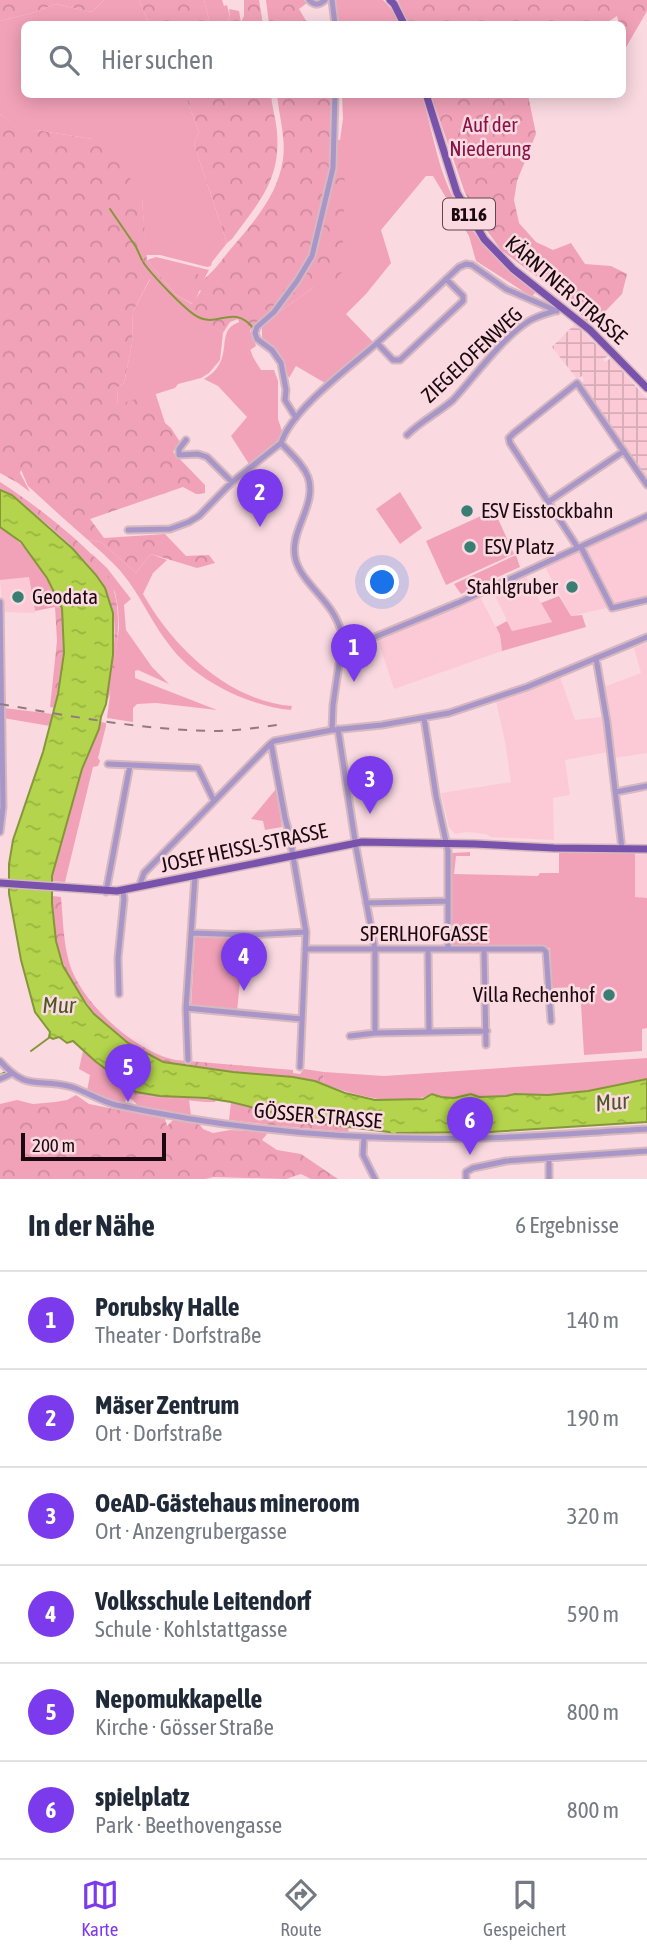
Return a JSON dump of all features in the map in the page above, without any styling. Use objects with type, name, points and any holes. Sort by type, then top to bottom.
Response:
[{"type":"main road","points":[[390,0],[402,21]]},
{"type":"main road","name":"KÄRNTNER STRASSE","points":[[427,98],[457,193],[484,239],[513,269],[590,330],[647,388]]},
{"type":"main road","name":"JOSEF HEISSL-STRASSE","points":[[4,883],[106,892],[355,843],[647,849]]},
{"type":"street","points":[[309,0],[318,5],[325,0]]},
{"type":"street","points":[[332,0],[335,21]]},
{"type":"street","points":[[296,418],[285,400],[281,363],[272,350],[257,339],[255,333],[297,281],[312,256],[333,168],[335,98]]},
{"type":"street","points":[[128,530],[181,526],[199,516],[232,482],[281,443],[291,423],[327,385],[459,267],[472,265],[506,289],[561,309]]},
{"type":"street","points":[[377,343],[397,362],[435,327],[464,299],[446,279]]},
{"type":"street","name":"ZIEGELOFENWEG","points":[[407,435],[453,400],[521,327],[538,316],[561,309]]},
{"type":"street","points":[[647,485],[577,383],[509,438],[548,502],[580,547],[612,608],[647,600]]},
{"type":"street","points":[[186,440],[179,449],[179,455],[204,455],[232,482]]},
{"type":"street","points":[[281,443],[303,467],[310,493],[294,544],[296,560],[333,613],[348,648]]},
{"type":"street","points":[[548,502],[624,452]]},
{"type":"street","points":[[375,1033],[375,949],[335,729],[333,705],[342,653],[348,648],[460,602],[647,516]]},
{"type":"street","points":[[0,602],[3,807],[0,832]]},
{"type":"street","points":[[139,887],[144,873],[271,743],[335,729],[382,725],[449,713],[552,677],[647,637]]},
{"type":"street","points":[[596,658],[622,849]]},
{"type":"street","points":[[424,718],[436,796],[447,843],[448,949]]},
{"type":"street","points":[[271,743],[306,932],[300,1067]]},
{"type":"street","points":[[108,764],[198,768],[214,801]]},
{"type":"street","points":[[106,892],[130,765]]},
{"type":"street","points":[[616,792],[647,786]]},
{"type":"street","points":[[188,1060],[186,1008],[195,876]]},
{"type":"street","points":[[119,994],[118,958],[123,890]]},
{"type":"street","points":[[366,903],[448,901]]},
{"type":"street","points":[[191,933],[250,935],[306,932]]},
{"type":"street","name":"SPERLHOFGASSE","points":[[305,949],[543,949],[546,952],[551,1021]]},
{"type":"street","points":[[428,949],[429,1032]]},
{"type":"street","points":[[484,950],[486,1045]]},
{"type":"street","points":[[186,1008],[302,1019]]},
{"type":"street","points":[[350,1036],[487,1031]]},
{"type":"street","name":"GÖSSER STRASSE","points":[[0,1060],[10,1071],[26,1081],[71,1087],[116,1105],[219,1123],[279,1130],[364,1137],[476,1138],[647,1129]]},
{"type":"street","points":[[0,1079],[10,1071]]},
{"type":"street","points":[[364,1137],[363,1154],[375,1179]]},
{"type":"street","points":[[466,1179],[466,1172],[473,1168],[506,1161],[647,1151]]},
{"type":"street","points":[[549,1158],[549,1179]]},
{"type":"shaded area","points":[[575,324],[608,356],[603,359],[605,362],[611,358],[647,399],[647,478],[582,383],[582,376],[577,379],[552,347]]},
{"type":"shaded area","points":[[647,521],[647,599],[571,616],[545,567]]},
{"type":"shaded area","points":[[30,576],[35,613],[3,612],[0,580]]},
{"type":"shaded area","points":[[526,577],[552,622],[512,631],[493,591]]},
{"type":"shaded area","points":[[480,597],[500,635],[502,651],[394,689],[378,641]]},
{"type":"shaded area","points":[[647,643],[647,753],[614,758],[604,687],[641,673],[634,648]]},
{"type":"shaded area","points":[[560,677],[575,720],[603,717],[608,752],[565,760],[570,795],[553,798],[554,840],[491,837],[466,832],[455,834],[449,827],[441,793],[511,782],[496,701]]},
{"type":"shaded area","points":[[647,854],[647,898],[635,898],[635,855]]},
{"type":"green space","points":[[0,0],[104,0],[92,12],[56,4],[0,21]]},
{"type":"green space","points":[[104,0],[139,0],[149,21],[21,21],[21,98],[186,98],[199,132],[194,144],[227,243],[211,266],[160,255],[146,255],[142,199],[92,139],[36,130],[26,135],[0,114],[0,21],[56,4],[92,12]]},
{"type":"green space","points":[[139,0],[204,0],[209,21],[149,21]]},
{"type":"green space","points":[[204,0],[222,0],[224,6],[227,5],[230,18],[227,21],[209,21]]},
{"type":"green space","points":[[244,0],[259,0],[262,21],[242,21]]},
{"type":"green space","points":[[266,0],[304,0],[307,3],[299,9],[306,21],[269,21]]},
{"type":"green space","points":[[333,0],[383,0],[394,12],[397,21],[336,21]]},
{"type":"green space","points":[[398,0],[647,0],[647,11],[626,47],[626,21],[618,21],[617,16],[610,21],[406,21]]},
{"type":"green space","points":[[229,9],[239,11],[241,21],[227,21],[230,18]]},
{"type":"green space","points":[[186,98],[271,98],[277,149],[271,178],[259,202],[227,243],[194,144],[199,132]]},
{"type":"green space","points":[[277,98],[333,98],[331,166],[312,249],[307,262],[288,290],[250,331],[256,346],[250,350],[238,319],[230,322],[223,333],[213,327],[198,325],[162,296],[150,279],[133,311],[132,344],[124,383],[117,388],[118,405],[155,392],[165,423],[180,442],[173,452],[205,485],[205,493],[196,494],[183,487],[90,519],[104,538],[165,534],[186,556],[209,555],[215,563],[197,568],[151,554],[136,573],[101,542],[88,540],[63,518],[28,486],[21,470],[30,492],[0,473],[0,114],[26,134],[36,130],[92,139],[106,136],[142,199],[147,260],[176,295],[192,304],[201,291],[192,286],[190,276],[196,273],[204,279],[211,273],[255,220],[270,197],[283,159],[283,135]]},
{"type":"green space","points":[[342,98],[423,98],[444,178],[465,220],[508,270],[536,291],[532,297],[476,261],[469,236],[433,176],[426,176],[381,230],[391,263],[346,314],[373,342],[325,383],[296,366],[289,378],[280,356],[262,337],[262,328],[272,317],[314,287],[345,165],[337,165],[337,140],[340,140]]},
{"type":"green space","name":"Auf der Niederung","points":[[432,98],[529,98],[536,134],[517,181],[514,200],[519,223],[536,242],[553,250],[571,243],[585,264],[611,266],[627,274],[622,294],[591,326],[566,298],[501,250],[465,193]]},
{"type":"green space","points":[[337,165],[345,165],[342,272],[329,288],[314,287],[272,317],[262,328],[260,326],[308,266]]},
{"type":"green space","points":[[156,257],[209,270],[193,304],[176,295],[147,260]]},
{"type":"green space","points":[[151,278],[163,296],[223,333],[220,360],[201,378],[118,406],[117,388],[124,383],[132,344],[133,311]]},
{"type":"green space","points":[[240,322],[253,357],[261,370],[274,370],[278,381],[278,419],[282,431],[278,442],[271,449],[249,464],[231,436],[247,417],[218,386],[204,379],[220,363],[227,332]]},
{"type":"green space","points":[[0,482],[43,512],[76,540],[109,577],[117,604],[118,623],[113,682],[108,699],[115,634],[108,595],[86,562],[72,547],[12,495],[0,490]]},
{"type":"green space","points":[[400,492],[422,528],[400,544],[376,509]]},
{"type":"green space","name":"ESV Platz","points":[[494,510],[514,554],[446,585],[426,541]]},
{"type":"green space","points":[[0,527],[29,553],[62,608],[35,611],[29,577],[0,580]]},
{"type":"green space","points":[[88,540],[101,542],[136,573],[151,554],[167,560],[153,573],[143,594],[170,633],[205,668],[225,682],[268,702],[292,706],[291,710],[258,703],[224,690],[194,670],[164,638],[125,576]]},
{"type":"green space","points":[[91,553],[107,568],[131,599],[124,605],[126,630],[152,667],[169,684],[138,670],[135,671],[135,678],[217,710],[156,703],[137,704],[133,708],[133,722],[107,718],[119,628],[118,608],[115,592]]},
{"type":"green space","points":[[516,555],[520,567],[461,594],[454,584]]},
{"type":"green space","points":[[559,596],[571,616],[582,615],[586,627],[502,651],[496,627],[507,621],[512,631],[552,622],[541,603]]},
{"type":"green space","points":[[55,607],[62,608],[64,653],[55,708],[50,707],[57,641]]},
{"type":"green space","points":[[4,708],[53,714],[50,726],[3,718]]},
{"type":"green space","points":[[101,722],[106,723],[106,726],[98,758],[100,761],[98,766],[93,767],[65,882],[52,881],[82,769]]},
{"type":"green space","points":[[276,789],[282,827],[265,830],[263,821],[251,819]]},
{"type":"green space","points":[[559,848],[635,850],[635,897],[647,898],[647,1028],[642,1029],[642,1051],[584,1055],[580,987],[552,988],[550,948],[450,947],[452,853],[470,852],[470,856],[456,856],[454,874],[538,876],[540,873],[559,873]]},
{"type":"green space","points":[[52,896],[61,897],[66,946],[75,977],[97,1008],[127,1036],[160,1055],[176,1060],[293,1070],[293,1073],[300,1074],[304,1069],[324,1072],[323,1084],[293,1077],[163,1062],[128,1043],[94,1014],[67,974],[56,941]]},
{"type":"green space","points":[[195,937],[231,938],[230,952],[233,957],[242,959],[237,1012],[191,1006]]},
{"type":"green space","points":[[83,1051],[135,1095],[189,1100],[191,1115],[138,1106],[127,1098],[124,1104],[87,1091],[90,1075],[79,1069]]},
{"type":"green space","points":[[647,1058],[647,1079],[588,1091],[548,1095],[479,1097],[471,1094],[454,1098],[432,1094],[419,1098],[388,1100],[323,1084],[324,1072],[384,1076]]},
{"type":"green space","points":[[95,1061],[136,1092],[216,1100],[205,1102],[135,1095]]},
{"type":"green space","points":[[76,1095],[89,1104],[165,1119],[167,1126],[174,1119],[198,1122],[203,1129],[213,1133],[230,1130],[265,1132],[267,1134],[262,1140],[277,1150],[301,1154],[338,1179],[311,1179],[301,1174],[286,1179],[0,1179],[0,1104],[17,1100],[33,1104],[55,1102]]},
{"type":"green space","points":[[231,1102],[280,1114],[292,1120],[349,1128],[348,1132],[229,1120]]},
{"type":"water","name":"Mur","points":[[0,490],[12,495],[73,549],[105,588],[113,613],[113,655],[106,704],[82,769],[52,876],[56,941],[63,966],[94,1014],[128,1043],[163,1062],[293,1077],[375,1100],[423,1099],[432,1094],[454,1098],[471,1094],[479,1097],[548,1095],[588,1091],[647,1079],[647,1122],[396,1135],[292,1120],[231,1102],[136,1092],[73,1041],[67,1043],[59,1037],[49,1037],[50,1032],[35,1012],[21,960],[9,894],[9,864],[13,840],[43,752],[58,694],[64,653],[62,608],[47,578],[21,542],[0,527]]},
{"type":"waterway","points":[[110,209],[142,260]]},
{"type":"waterway","points":[[143,262],[169,292],[198,317],[205,320],[239,318],[254,329]]},
{"type":"waterway","points":[[279,441],[285,427]]},
{"type":"waterway","points":[[31,1051],[50,1037]]},
{"type":"waterway","points":[[0,1075],[5,1072]]},
{"type":"railway","points":[[0,704],[106,722],[186,730],[221,731],[277,725]]},
{"type":"place","name":"ESV Eisstockbahn","points":[[467,511]]},
{"type":"place","name":"Mäser Zentrum","points":[[260,527]]},
{"type":"place","name":"ESV Platz","points":[[470,547]]},
{"type":"place","name":"Stahlgruber","points":[[572,587]]},
{"type":"place","name":"Geodata","points":[[18,597]]},
{"type":"place","name":"Porubsky Halle","points":[[354,682]]},
{"type":"place","name":"OeAD-Gästehaus mineroom","points":[[370,814]]},
{"type":"place","name":"Volksschule Leitendorf","points":[[244,991]]},
{"type":"place","name":"Villa Rechenhof","points":[[609,995]]},
{"type":"place","name":"Nepomukkapelle","points":[[128,1102]]},
{"type":"place","name":"spielplatz","points":[[470,1155]]}]
